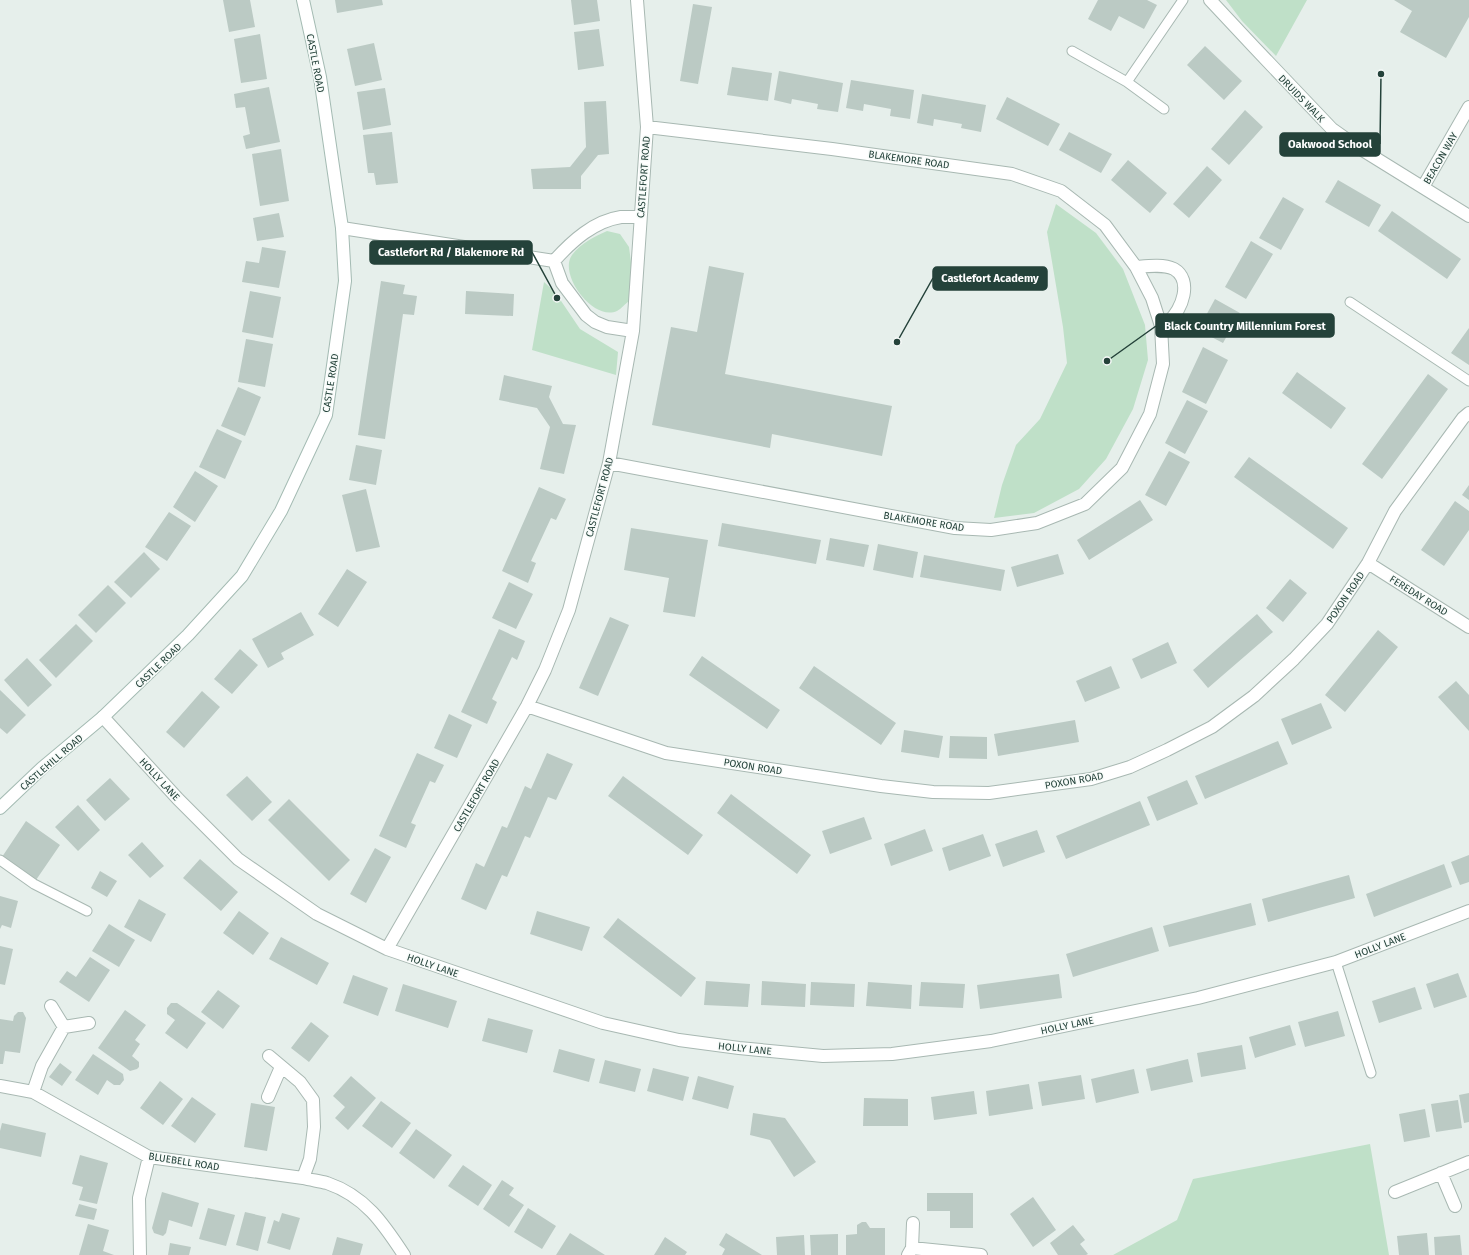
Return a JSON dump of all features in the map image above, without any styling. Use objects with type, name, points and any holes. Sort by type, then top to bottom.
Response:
[{"type":"street","name":"CASTLE ROAD","points":[[103,717],[188,635],[242,576],[281,511],[326,415],[345,281],[342,228],[320,77],[303,0]]},
{"type":"street","name":"CASTLEFORT ROAD","points":[[387,949],[527,706],[545,670],[569,610],[609,464],[633,331],[647,127],[637,0]]},
{"type":"street","name":"DRUIDS WALK","points":[[1210,0],[1332,129],[1356,146],[1469,216]]},
{"type":"street","name":"BEACON WAY","points":[[1423,187],[1469,107]]},
{"type":"street","name":"BLAKEMORE ROAD","points":[[609,464],[955,528],[991,530],[1037,523],[1085,504],[1122,468],[1150,414],[1162,364],[1161,326],[1152,298],[1136,266],[1105,225],[1061,191],[1012,174],[832,149],[647,127]]},
{"type":"street","points":[[554,261],[567,247],[585,233],[604,222],[621,217],[640,217]]},
{"type":"street","points":[[342,228],[554,261]]},
{"type":"street","points":[[554,261],[562,283],[586,315],[594,322],[607,327],[633,331]]},
{"type":"street","points":[[1136,266],[1162,266],[1173,269],[1181,276],[1184,283],[1184,296],[1177,312],[1169,321],[1161,326]]},
{"type":"street","name":"POXON ROAD","points":[[527,706],[666,753],[881,786],[933,792],[990,793],[1091,779],[1130,767],[1212,727],[1254,696],[1294,659],[1327,624],[1368,563],[1396,511],[1463,418],[1469,413]]},
{"type":"street","name":"FEREDAY ROAD","points":[[1368,563],[1469,627]]},
{"type":"street","name":"CASTLEHILL ROAD","points":[[0,808],[42,768],[103,717]]},
{"type":"street","name":"HOLLY LANE","points":[[103,717],[178,799],[238,859],[317,914],[387,949],[602,1023],[679,1040],[739,1048],[823,1056],[892,1054],[991,1041],[1198,998],[1336,962],[1469,911]]},
{"type":"street","points":[[51,1006],[64,1027]]},
{"type":"street","points":[[64,1027],[88,1023]]},
{"type":"street","points":[[33,1092],[42,1066],[64,1027]]},
{"type":"street","points":[[269,1056],[300,1082],[313,1100],[314,1127],[310,1159],[303,1178]]},
{"type":"street","points":[[268,1097],[281,1067]]},
{"type":"street","name":"BLUEBELL ROAD","points":[[0,1086],[33,1092],[149,1157],[303,1178],[326,1183],[361,1202],[373,1212],[385,1226],[404,1255]]},
{"type":"street","points":[[140,1255],[139,1198],[149,1157]]},
{"type":"street","points":[[1394,1192],[1469,1162]]},
{"type":"street","points":[[1441,1173],[1455,1206]]},
{"type":"street","points":[[913,1224],[910,1252],[981,1255]]},
{"type":"lane","points":[[1127,82],[1183,0]]},
{"type":"lane","points":[[1072,51],[1127,82],[1164,109]]},
{"type":"lane","points":[[1350,302],[1469,381]]},
{"type":"lane","points":[[0,860],[34,884],[88,910]]},
{"type":"lane","points":[[1336,962],[1371,1073]]},
{"type":"green space","points":[[1226,0],[1307,0],[1276,56],[1242,21]]},
{"type":"green space","points":[[1056,204],[1096,233],[1123,269],[1145,325],[1148,360],[1133,409],[1106,459],[1079,489],[1034,513],[994,518],[1002,485],[1016,445],[1040,419],[1067,363],[1063,327],[1047,232]]},
{"type":"green space","points":[[607,231],[620,234],[629,247],[633,277],[629,301],[617,311],[608,313],[598,310],[580,294],[570,273],[569,263],[572,255],[579,247]]},
{"type":"green space","points":[[544,282],[555,292],[580,329],[618,352],[616,375],[532,350]]},
{"type":"green space","points":[[1370,1144],[1389,1255],[1113,1255],[1177,1220],[1193,1179]]},
{"type":"building","points":[[223,0],[250,0],[255,27],[229,32]]},
{"type":"building","points":[[335,0],[382,0],[383,5],[337,13]]},
{"type":"building","points":[[571,0],[597,0],[600,21],[574,25]]},
{"type":"building","points":[[1098,0],[1147,0],[1157,5],[1144,29],[1119,16],[1111,31],[1088,19]]},
{"type":"building","points":[[1394,0],[1469,0],[1469,17],[1446,58],[1400,32],[1412,11]]},
{"type":"building","points":[[693,4],[712,7],[698,84],[680,81]]},
{"type":"building","points":[[599,29],[604,66],[578,70],[574,32]]},
{"type":"building","points":[[260,34],[267,79],[241,83],[234,39]]},
{"type":"building","points":[[374,43],[382,80],[355,86],[347,49]]},
{"type":"building","points":[[1205,46],[1242,81],[1224,100],[1187,65]]},
{"type":"building","points":[[732,67],[772,73],[768,101],[727,95]]},
{"type":"building","points":[[779,71],[843,83],[838,112],[817,109],[818,104],[792,99],[791,104],[774,100]]},
{"type":"building","points":[[851,80],[914,90],[910,119],[890,116],[891,109],[864,104],[863,111],[846,108]]},
{"type":"building","points":[[269,87],[280,142],[246,149],[243,136],[250,134],[245,107],[236,108],[234,94]]},
{"type":"building","points":[[385,88],[391,125],[363,130],[357,92]]},
{"type":"building","points":[[922,94],[986,105],[981,132],[961,128],[962,124],[934,119],[933,126],[917,123]]},
{"type":"building","points":[[1007,97],[1060,124],[1048,146],[996,119]]},
{"type":"building","points":[[606,101],[609,154],[598,155],[581,176],[581,189],[533,189],[531,169],[570,167],[586,147],[584,102]]},
{"type":"building","points":[[1245,110],[1263,127],[1229,165],[1211,149]]},
{"type":"building","points":[[392,132],[398,183],[376,185],[374,173],[368,173],[363,135]]},
{"type":"building","points":[[1069,132],[1112,154],[1101,173],[1059,150]]},
{"type":"building","points":[[281,149],[289,201],[260,206],[252,154]]},
{"type":"building","points":[[1128,160],[1167,193],[1150,213],[1111,180]]},
{"type":"building","points":[[1207,166],[1222,180],[1189,218],[1173,204]]},
{"type":"building","points":[[1338,180],[1381,205],[1369,227],[1325,202]]},
{"type":"building","points":[[1283,197],[1304,209],[1281,250],[1259,238]]},
{"type":"building","points":[[1392,211],[1461,259],[1447,279],[1378,231]]},
{"type":"building","points":[[279,213],[284,237],[257,241],[253,218]]},
{"type":"building","points":[[1251,241],[1273,254],[1246,299],[1225,287]]},
{"type":"building","points":[[262,247],[286,251],[279,288],[242,282],[246,261],[259,263]]},
{"type":"building","points":[[709,266],[744,273],[725,374],[892,406],[882,456],[772,434],[770,448],[652,425],[671,327],[697,332]]},
{"type":"building","points":[[381,281],[405,285],[403,294],[417,296],[414,315],[403,314],[385,439],[358,435]]},
{"type":"building","points":[[250,291],[281,297],[273,338],[242,332]]},
{"type":"building","points":[[466,291],[514,294],[513,316],[465,314]]},
{"type":"building","points":[[1215,299],[1240,313],[1223,343],[1198,330]]},
{"type":"building","points":[[1469,328],[1469,365],[1451,353]]},
{"type":"building","points":[[246,339],[273,344],[265,387],[238,382]]},
{"type":"building","points":[[1203,347],[1228,360],[1206,404],[1182,392]]},
{"type":"building","points":[[1297,372],[1346,408],[1331,429],[1282,393]]},
{"type":"building","points":[[1428,374],[1448,389],[1382,479],[1362,464]]},
{"type":"building","points":[[504,375],[552,386],[549,397],[563,424],[576,425],[564,474],[540,469],[550,427],[537,408],[499,400]]},
{"type":"building","points":[[238,387],[261,397],[245,436],[221,426]]},
{"type":"building","points":[[1187,400],[1208,411],[1185,454],[1165,443]]},
{"type":"building","points":[[217,429],[242,441],[225,479],[199,467]]},
{"type":"building","points":[[356,445],[382,450],[376,485],[349,480]]},
{"type":"building","points":[[1169,451],[1190,462],[1166,506],[1145,495]]},
{"type":"building","points":[[1249,457],[1348,528],[1333,549],[1234,477]]},
{"type":"building","points":[[195,471],[218,486],[195,522],[173,507]]},
{"type":"building","points":[[1469,485],[1469,500],[1462,495]]},
{"type":"building","points":[[539,487],[566,499],[556,520],[551,518],[531,561],[536,563],[528,583],[502,571]]},
{"type":"building","points":[[366,489],[380,547],[356,552],[342,495]]},
{"type":"building","points":[[1140,500],[1153,520],[1089,560],[1077,540]]},
{"type":"building","points":[[1455,501],[1469,511],[1469,530],[1444,566],[1421,550]]},
{"type":"building","points":[[169,512],[191,526],[167,561],[145,547]]},
{"type":"building","points":[[722,523],[821,540],[816,564],[718,546]]},
{"type":"building","points":[[631,528],[708,540],[695,617],[663,612],[669,578],[624,570]]},
{"type":"building","points":[[830,538],[869,545],[864,567],[826,560]]},
{"type":"building","points":[[878,544],[918,552],[913,578],[873,570]]},
{"type":"building","points":[[144,552],[160,569],[131,598],[114,582]]},
{"type":"building","points":[[1058,554],[1064,574],[1017,587],[1011,567]]},
{"type":"building","points":[[924,555],[1005,570],[1001,591],[920,577]]},
{"type":"building","points":[[347,569],[367,582],[338,627],[318,614]]},
{"type":"building","points":[[1290,579],[1307,593],[1283,622],[1266,608]]},
{"type":"building","points":[[509,582],[533,594],[516,629],[492,618]]},
{"type":"building","points":[[108,585],[126,603],[96,633],[78,615]]},
{"type":"building","points":[[301,612],[314,635],[281,653],[284,659],[268,668],[252,639]]},
{"type":"building","points":[[1257,614],[1273,632],[1208,688],[1193,670]]},
{"type":"building","points":[[610,617],[629,625],[598,696],[579,688]]},
{"type":"building","points":[[76,624],[93,641],[56,678],[39,660]]},
{"type":"building","points":[[499,629],[525,641],[517,660],[512,657],[492,699],[497,702],[487,724],[461,712]]},
{"type":"building","points":[[1378,630],[1398,647],[1345,712],[1325,695]]},
{"type":"building","points":[[1168,642],[1177,663],[1141,679],[1132,659]]},
{"type":"building","points":[[240,649],[258,665],[232,694],[214,679]]},
{"type":"building","points":[[702,656],[780,710],[767,729],[689,675]]},
{"type":"building","points":[[27,658],[52,685],[28,707],[4,680]]},
{"type":"building","points":[[814,666],[896,723],[881,745],[799,688]]},
{"type":"building","points":[[1111,666],[1120,688],[1085,702],[1076,681]]},
{"type":"building","points":[[1456,681],[1469,695],[1469,731],[1438,697]]},
{"type":"building","points":[[0,690],[26,715],[7,734],[0,728]]},
{"type":"building","points":[[202,691],[220,707],[184,748],[166,732]]},
{"type":"building","points":[[1321,703],[1332,728],[1292,745],[1281,719]]},
{"type":"building","points":[[449,714],[472,725],[457,758],[434,748]]},
{"type":"building","points":[[1075,720],[1079,742],[998,756],[994,734]]},
{"type":"building","points":[[904,730],[943,736],[939,758],[901,752]]},
{"type":"building","points":[[950,736],[987,737],[987,759],[949,758]]},
{"type":"building","points":[[1278,741],[1288,764],[1205,799],[1195,776]]},
{"type":"building","points":[[417,753],[444,765],[435,783],[430,781],[411,823],[416,825],[406,848],[379,836]]},
{"type":"building","points":[[547,753],[573,764],[556,800],[548,797],[530,838],[525,836],[507,877],[502,875],[486,910],[461,899],[476,863],[484,867],[502,826],[507,828],[525,786],[531,789]]},
{"type":"building","points":[[247,776],[272,802],[252,821],[226,795]]},
{"type":"building","points":[[623,776],[703,835],[688,855],[608,796]]},
{"type":"building","points":[[110,778],[130,799],[105,821],[86,800]]},
{"type":"building","points":[[1187,780],[1198,804],[1157,821],[1147,797]]},
{"type":"building","points":[[731,794],[811,855],[797,874],[717,813]]},
{"type":"building","points":[[289,799],[350,860],[329,881],[268,820]]},
{"type":"building","points":[[1140,801],[1150,825],[1066,859],[1056,836]]},
{"type":"building","points":[[78,805],[100,830],[78,851],[55,827]]},
{"type":"building","points":[[864,817],[872,839],[830,854],[822,831]]},
{"type":"building","points":[[26,821],[60,845],[36,880],[2,857]]},
{"type":"building","points":[[925,829],[933,851],[891,866],[884,844]]},
{"type":"building","points":[[1037,830],[1045,852],[1003,867],[995,844]]},
{"type":"building","points":[[983,834],[991,856],[949,871],[942,848]]},
{"type":"building","points":[[142,842],[164,866],[150,878],[128,855]]},
{"type":"building","points":[[375,848],[391,857],[366,903],[350,894]]},
{"type":"building","points":[[1469,855],[1469,882],[1460,885],[1451,862]]},
{"type":"building","points":[[200,859],[238,892],[221,911],[183,878]]},
{"type":"building","points":[[1444,864],[1452,887],[1374,917],[1366,894]]},
{"type":"building","points":[[100,871],[117,881],[107,897],[91,888]]},
{"type":"building","points":[[1349,875],[1355,898],[1268,922],[1262,899]]},
{"type":"building","points":[[0,896],[18,901],[11,928],[2,925],[0,929]]},
{"type":"building","points":[[139,899],[166,914],[151,942],[124,927]]},
{"type":"building","points":[[1251,903],[1256,925],[1169,947],[1163,926]]},
{"type":"building","points":[[239,911],[269,933],[253,955],[223,933]]},
{"type":"building","points":[[537,911],[590,927],[582,951],[530,934]]},
{"type":"building","points":[[618,918],[696,978],[681,997],[603,937]]},
{"type":"building","points":[[109,924],[135,940],[119,967],[92,951]]},
{"type":"building","points":[[1152,927],[1159,951],[1073,977],[1066,954]]},
{"type":"building","points":[[281,937],[329,963],[317,985],[269,959]]},
{"type":"building","points":[[0,946],[13,949],[5,985],[0,984]]},
{"type":"building","points":[[90,957],[110,970],[89,1002],[59,982],[67,971],[76,977]]},
{"type":"building","points":[[1458,973],[1467,997],[1434,1008],[1426,984]]},
{"type":"building","points":[[1059,974],[1062,998],[980,1009],[977,985]]},
{"type":"building","points":[[353,975],[388,988],[378,1016],[343,1003]]},
{"type":"building","points":[[706,981],[750,984],[748,1007],[704,1005]]},
{"type":"building","points":[[762,981],[806,984],[805,1007],[761,1005]]},
{"type":"building","points":[[811,982],[855,984],[854,1007],[810,1005]]},
{"type":"building","points":[[868,982],[912,985],[911,1009],[866,1006]]},
{"type":"building","points":[[921,982],[965,984],[963,1008],[919,1006]]},
{"type":"building","points":[[403,984],[457,1001],[448,1028],[395,1011]]},
{"type":"building","points":[[1415,987],[1422,1009],[1379,1023],[1372,1001]]},
{"type":"building","points":[[218,990],[240,1006],[223,1029],[201,1012]]},
{"type":"building","points":[[171,1003],[177,1003],[206,1023],[187,1049],[165,1033],[175,1020],[167,1014],[167,1008]]},
{"type":"building","points":[[125,1010],[146,1025],[135,1040],[140,1044],[132,1056],[139,1062],[139,1067],[130,1071],[98,1048]]},
{"type":"building","points":[[1338,1011],[1345,1036],[1305,1047],[1298,1022]]},
{"type":"building","points":[[18,1012],[23,1012],[26,1018],[20,1053],[5,1051],[3,1064],[0,1064],[0,1019],[13,1021],[14,1016]]},
{"type":"building","points":[[488,1018],[533,1030],[527,1053],[482,1041]]},
{"type":"building","points":[[311,1022],[329,1036],[309,1062],[291,1048]]},
{"type":"building","points":[[1290,1025],[1296,1045],[1255,1058],[1249,1037]]},
{"type":"building","points":[[1242,1045],[1246,1069],[1201,1077],[1197,1053]]},
{"type":"building","points":[[559,1049],[595,1059],[589,1082],[553,1072]]},
{"type":"building","points":[[93,1054],[123,1074],[124,1080],[120,1085],[114,1085],[107,1080],[98,1095],[75,1080]]},
{"type":"building","points":[[1188,1059],[1193,1082],[1151,1091],[1146,1069]]},
{"type":"building","points":[[605,1060],[641,1069],[635,1092],[599,1083]]},
{"type":"building","points":[[60,1063],[72,1072],[62,1086],[49,1077]]},
{"type":"building","points":[[653,1068],[689,1077],[683,1101],[647,1091]]},
{"type":"building","points":[[1134,1069],[1139,1093],[1096,1103],[1091,1079]]},
{"type":"building","points":[[1081,1075],[1085,1099],[1042,1106],[1038,1082]]},
{"type":"building","points":[[351,1076],[376,1098],[348,1130],[335,1118],[345,1107],[333,1096]]},
{"type":"building","points":[[698,1076],[734,1086],[728,1109],[692,1099]]},
{"type":"building","points":[[160,1081],[183,1099],[163,1125],[140,1108]]},
{"type":"building","points":[[1029,1084],[1033,1109],[989,1116],[986,1091]]},
{"type":"building","points":[[974,1091],[977,1114],[934,1120],[931,1097]]},
{"type":"building","points":[[1469,1093],[1469,1122],[1464,1123],[1459,1095]]},
{"type":"building","points":[[192,1097],[216,1114],[195,1143],[171,1126]]},
{"type":"building","points":[[864,1098],[908,1099],[908,1126],[863,1126]]},
{"type":"building","points":[[1458,1100],[1462,1128],[1436,1132],[1431,1104]]},
{"type":"building","points":[[381,1101],[411,1123],[392,1148],[362,1126]]},
{"type":"building","points":[[251,1103],[275,1107],[267,1151],[244,1147]]},
{"type":"building","points":[[1425,1109],[1430,1137],[1404,1142],[1399,1114]]},
{"type":"building","points":[[753,1113],[785,1118],[816,1162],[794,1177],[770,1140],[750,1135]]},
{"type":"building","points":[[2,1123],[46,1133],[41,1157],[0,1148],[0,1131]]},
{"type":"building","points":[[416,1129],[452,1155],[434,1179],[399,1153]]},
{"type":"building","points":[[80,1155],[108,1163],[97,1204],[79,1200],[83,1187],[72,1184]]},
{"type":"building","points":[[463,1165],[492,1185],[478,1206],[448,1186]]},
{"type":"building","points":[[502,1180],[514,1188],[509,1195],[524,1205],[509,1227],[483,1209]]},
{"type":"building","points":[[162,1192],[199,1203],[192,1227],[169,1220],[166,1233],[163,1236],[154,1233],[152,1228]]},
{"type":"building","points":[[927,1193],[973,1193],[973,1228],[950,1228],[950,1211],[927,1211]]},
{"type":"building","points":[[1033,1197],[1056,1230],[1033,1247],[1010,1214]]},
{"type":"building","points":[[79,1204],[97,1209],[94,1220],[75,1216]]},
{"type":"building","points":[[208,1208],[235,1215],[226,1246],[199,1239]]},
{"type":"building","points":[[528,1208],[556,1226],[542,1249],[514,1232]]},
{"type":"building","points":[[245,1212],[266,1217],[258,1251],[236,1245]]},
{"type":"building","points":[[282,1213],[300,1218],[290,1250],[267,1243],[274,1220],[279,1222]]},
{"type":"building","points":[[862,1222],[866,1222],[870,1228],[885,1228],[885,1255],[846,1255],[846,1235],[857,1234],[857,1225]]},
{"type":"building","points":[[88,1224],[109,1230],[103,1251],[114,1255],[79,1255]]},
{"type":"building","points":[[1073,1225],[1085,1240],[1080,1244],[1088,1254],[1058,1255],[1050,1243]]},
{"type":"building","points":[[570,1233],[605,1255],[556,1255]]},
{"type":"building","points":[[726,1233],[762,1255],[722,1255],[725,1249],[719,1245]]},
{"type":"building","points":[[1427,1233],[1429,1255],[1399,1255],[1397,1236]]},
{"type":"building","points":[[838,1234],[838,1255],[811,1255],[810,1235]]},
{"type":"building","points":[[804,1235],[805,1255],[777,1255],[776,1237]]},
{"type":"building","points":[[1460,1235],[1462,1255],[1435,1255],[1434,1237]]},
{"type":"building","points":[[337,1237],[363,1244],[360,1255],[332,1255]]},
{"type":"building","points":[[665,1237],[687,1252],[685,1255],[654,1255]]},
{"type":"building","points":[[170,1243],[191,1247],[189,1255],[168,1255]]},
{"type":"place","name":"Oakwood School","points":[[1381,74]]},
{"type":"place","name":"Castlefort Rd / Blakemore Rd","points":[[557,298]]},
{"type":"place","name":"Castlefort Academy","points":[[897,342]]},
{"type":"place","name":"Black Country Millennium Forest","points":[[1107,361]]}]
